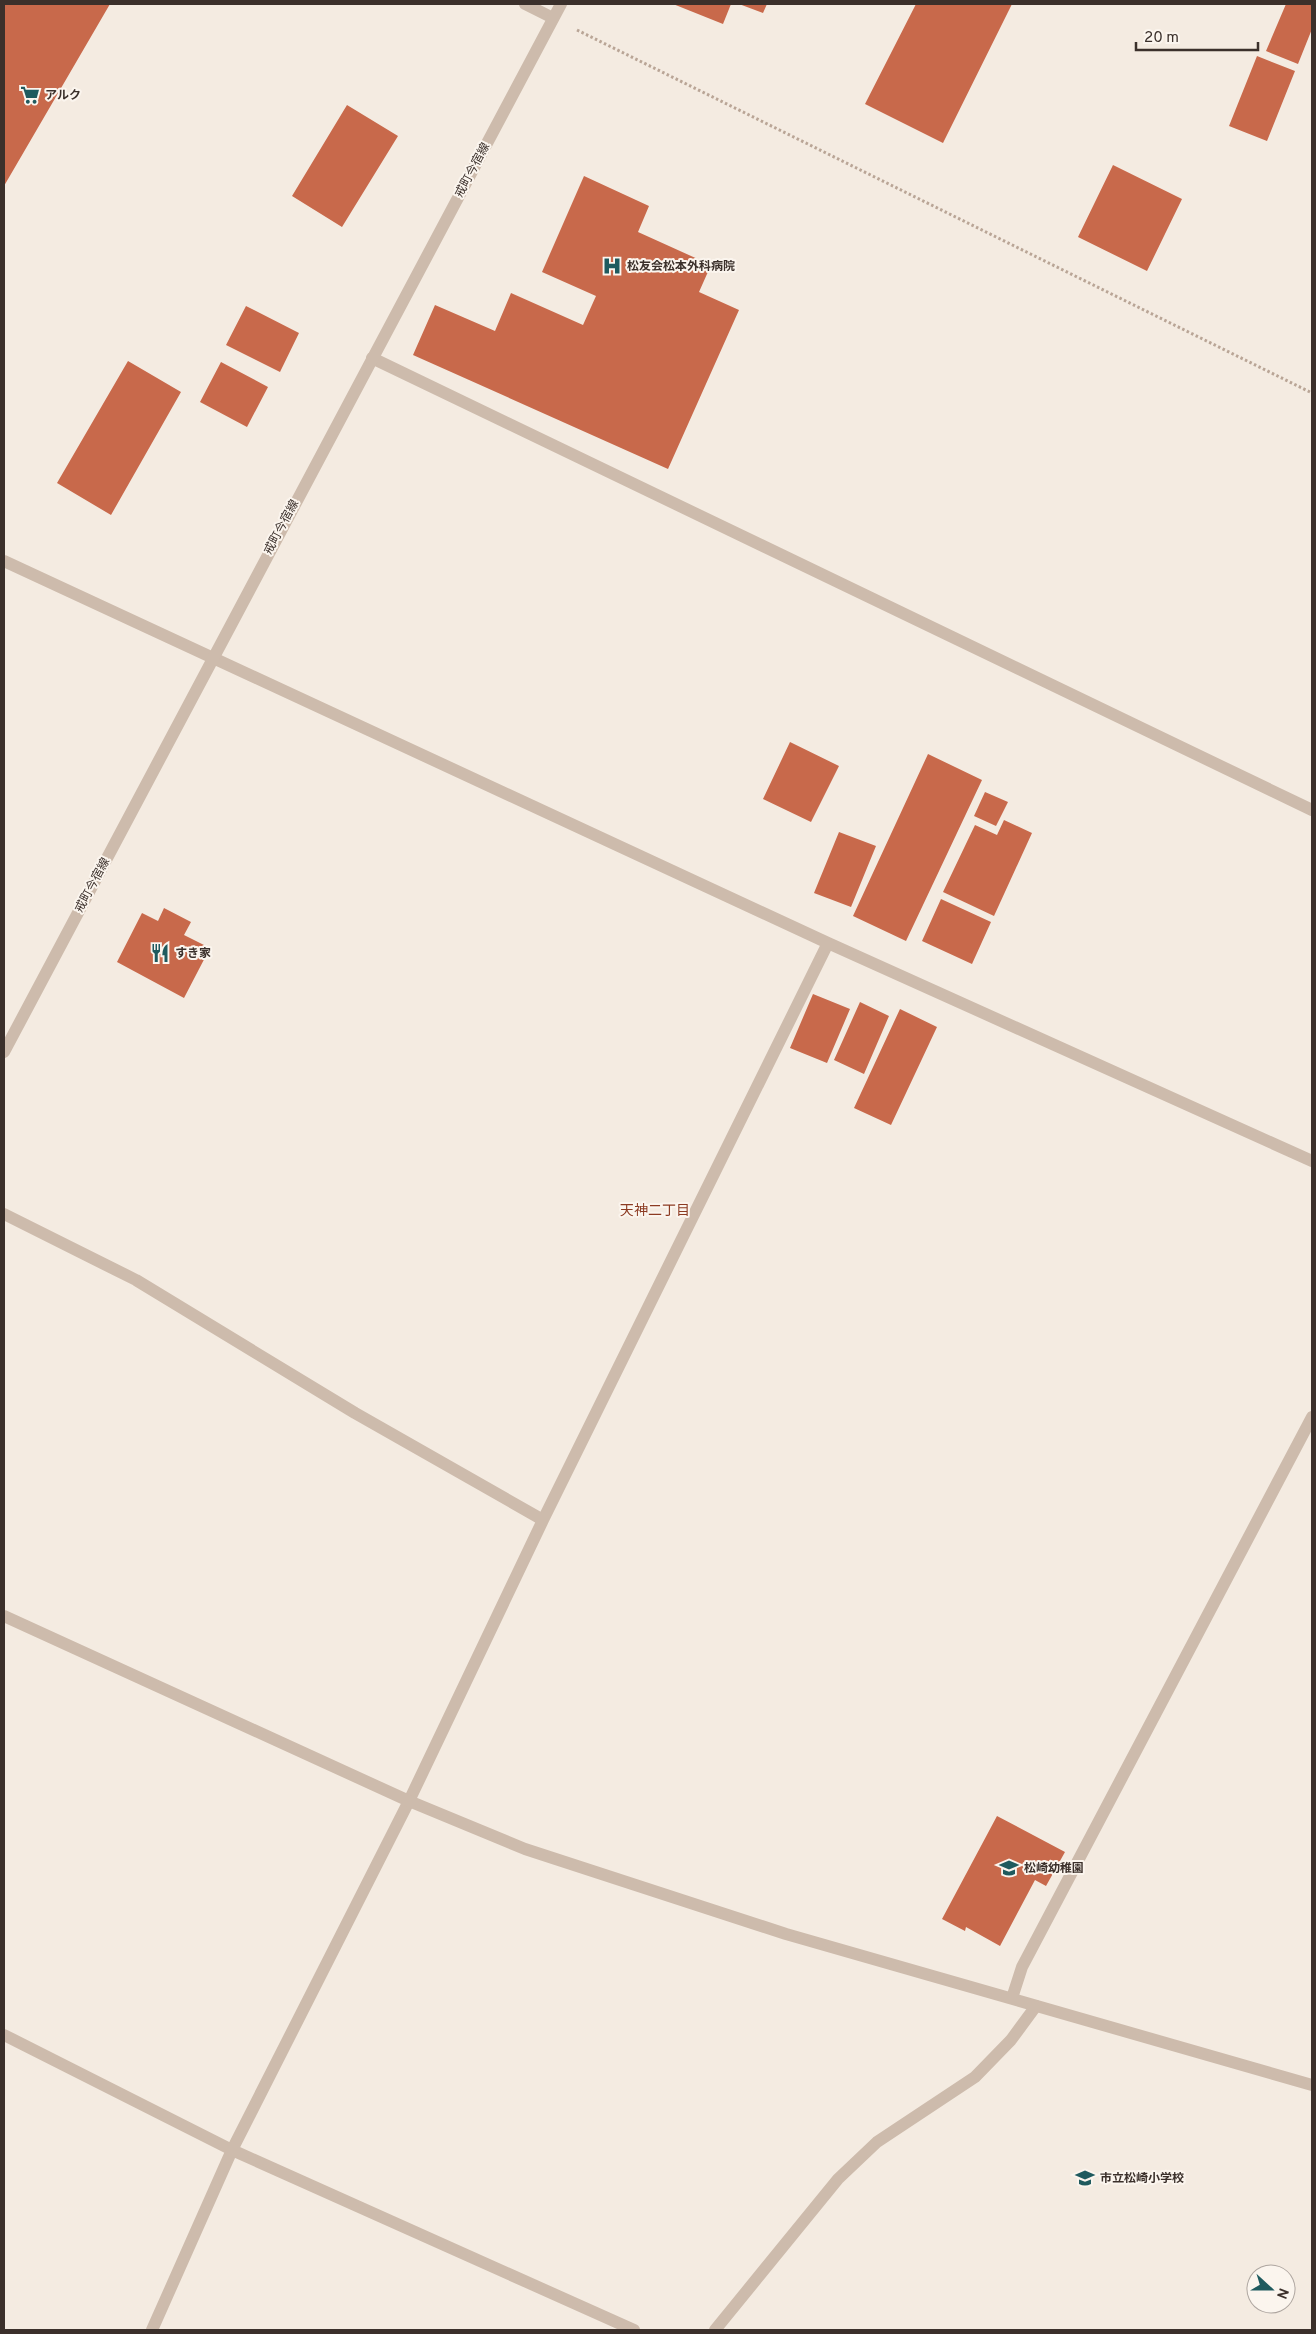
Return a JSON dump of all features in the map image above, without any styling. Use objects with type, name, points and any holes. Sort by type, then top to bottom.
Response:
[{"type":"street","points":[[525,4],[553,18]]},
{"type":"street","name":"戒町今宿線","points":[[4,1052],[212,656],[561,4]]},
{"type":"street","points":[[372,358],[1312,810]]},
{"type":"street","points":[[4,561],[828,943],[1312,1161]]},
{"type":"street","points":[[152,2330],[232,2150],[410,1801],[543,1520],[828,943]]},
{"type":"street","points":[[4,1214],[136,1280],[355,1413],[543,1520]]},
{"type":"street","points":[[1012,1998],[1022,1967],[1312,1417]]},
{"type":"street","points":[[4,1616],[410,1801],[534,1852],[786,1934],[1312,2085]]},
{"type":"street","points":[[716,2330],[838,2179],[877,2142],[975,2077],[1011,2040],[1036,2006]]},
{"type":"street","points":[[4,2035],[232,2150],[634,2330]]},
{"type":"path","points":[[553,18],[1312,393]]},
{"type":"building","name":"アルク","points":[[4,4],[110,4],[4,186]]},
{"type":"building","points":[[673,4],[731,4],[723,24]]},
{"type":"building","points":[[739,4],[767,4],[763,13]]},
{"type":"building","points":[[916,4],[1012,4],[943,143],[865,104]]},
{"type":"building","points":[[1286,4],[1312,4],[1312,29],[1298,64],[1266,51]]},
{"type":"building","points":[[1257,56],[1295,71],[1267,141],[1229,126]]},
{"type":"building","points":[[347,105],[398,136],[342,227],[292,196]]},
{"type":"building","points":[[1113,165],[1182,199],[1147,271],[1078,237]]},
{"type":"building","points":[[584,176],[649,206],[638,232],[711,265],[699,292],[739,310],[668,469],[413,355],[435,305],[495,331],[511,293],[583,325],[596,296],[542,272]]},
{"type":"building","points":[[246,306],[299,333],[280,372],[226,345]]},
{"type":"building","points":[[128,361],[181,392],[111,515],[57,483]]},
{"type":"building","points":[[221,362],[268,387],[247,427],[200,402]]},
{"type":"building","points":[[790,742],[839,766],[811,822],[763,799]]},
{"type":"building","points":[[928,754],[982,780],[906,941],[853,916]]},
{"type":"building","points":[[985,792],[1008,802],[996,826],[974,816]]},
{"type":"building","points":[[1004,820],[1032,833],[994,916],[943,892],[975,825],[997,835]]},
{"type":"building","points":[[839,832],[876,846],[851,907],[814,893]]},
{"type":"building","points":[[941,899],[991,922],[972,964],[922,941]]},
{"type":"building","points":[[164,908],[191,922],[184,935],[210,948],[184,998],[117,962],[142,913],[158,921]]},
{"type":"building","points":[[813,994],[850,1009],[827,1063],[790,1048]]},
{"type":"building","points":[[860,1002],[889,1016],[864,1074],[834,1060]]},
{"type":"building","points":[[900,1009],[937,1027],[891,1125],[854,1108]]},
{"type":"building","points":[[997,1816],[1065,1852],[1046,1886],[1035,1880],[1000,1946],[966,1927],[965,1931],[942,1919]]},
{"type":"place","name":"アルク","points":[[30,95]]},
{"type":"place","name":"松友会松本外科病院","points":[[612,266]]},
{"type":"place","name":"すき家","points":[[160,953]]},
{"type":"place","name":"松崎幼稚園","points":[[1009,1868]]},
{"type":"place","name":"市立松崎小学校","points":[[1085,2178]]},
{"type":"district","name":"天神二丁目","points":[[655,1210]]}]
